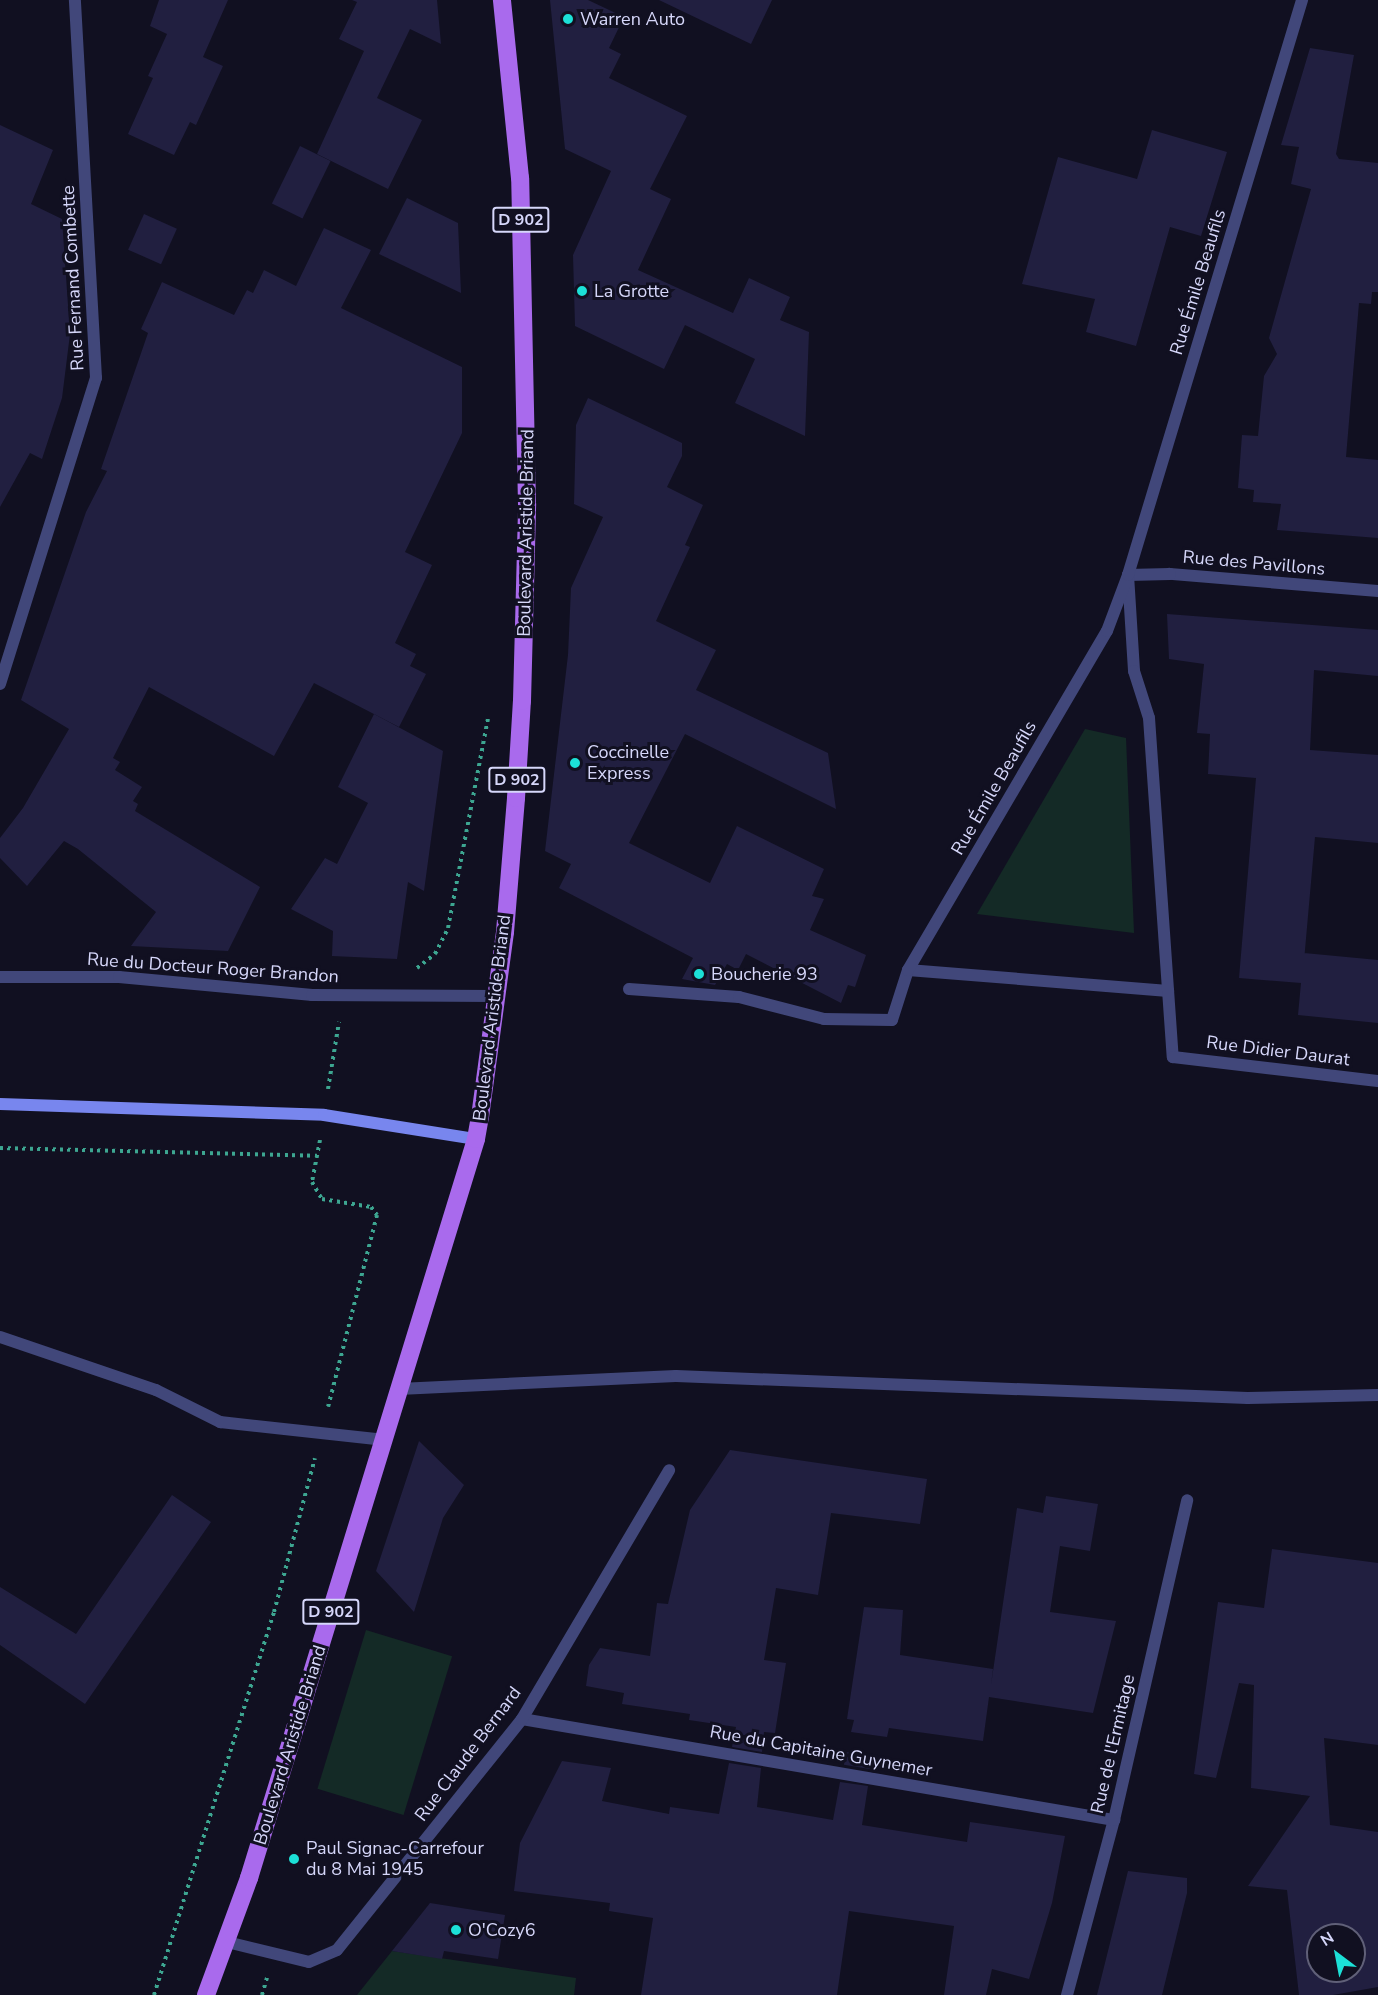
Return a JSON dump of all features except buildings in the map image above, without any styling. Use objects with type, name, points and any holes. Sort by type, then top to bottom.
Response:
[{"type":"main road","name":"Boulevard Aristide Briand","points":[[206,1995],[227,1942],[385,1440],[476,1139],[496,996],[522,701],[528,442],[520,178],[502,0]]},
{"type":"street","name":"Rue Fernand Combette","points":[[0,684],[96,378],[75,0]]},
{"type":"street","name":"Rue Émile Beaufils","points":[[629,989],[739,997],[824,1019],[892,1020],[908,970],[1107,631],[1128,575],[1302,0]]},
{"type":"street","name":"Rue des Pavillons","points":[[1128,575],[1170,574],[1378,591]]},
{"type":"street","name":"Rue Émile Beaufils","points":[[1128,575],[1134,672],[1149,718],[1173,1058]]},
{"type":"street","points":[[908,970],[1168,991]]},
{"type":"street","name":"Rue du Docteur Roger Brandon","points":[[0,977],[119,977],[312,995],[496,996]]},
{"type":"street","name":"Rue Didier Daurat","points":[[1173,1058],[1378,1081]]},
{"type":"street","points":[[0,1104],[324,1115],[476,1139]]},
{"type":"street","points":[[0,1337],[156,1390],[220,1422],[385,1440]]},
{"type":"street","points":[[399,1389],[676,1376],[1248,1398],[1378,1395]]},
{"type":"street","name":"Rue Claude Bernard","points":[[227,1942],[309,1962],[337,1950],[522,1719],[669,1470]]},
{"type":"street","name":"Rue de l'Ermitage","points":[[1067,1995],[1114,1820],[1187,1500]]},
{"type":"street","name":"Rue du Capitaine Guynemer","points":[[522,1719],[1114,1820]]},
{"type":"path","points":[[0,1148],[317,1156]]},
{"type":"path","points":[[262,1995],[268,1977]]},
{"type":"green space","points":[[1085,729],[1126,738],[1134,933],[977,914]]},
{"type":"green space","points":[[366,1630],[452,1656],[404,1815],[317,1789]]},
{"type":"green space","points":[[392,1951],[576,1978],[574,1995],[357,1995]]},
{"type":"place","name":"Warren Auto","points":[[568,19]]},
{"type":"place","name":"La Grotte","points":[[582,291]]},
{"type":"place","name":"Coccinelle Express","points":[[575,763]]},
{"type":"place","name":"Boucherie 93","points":[[699,974]]},
{"type":"place","name":"Paul Signac-Carrefour du 8 Mai 1945","points":[[294,1859]]},
{"type":"place","name":"O'Cozy6","points":[[456,1930]]}]
